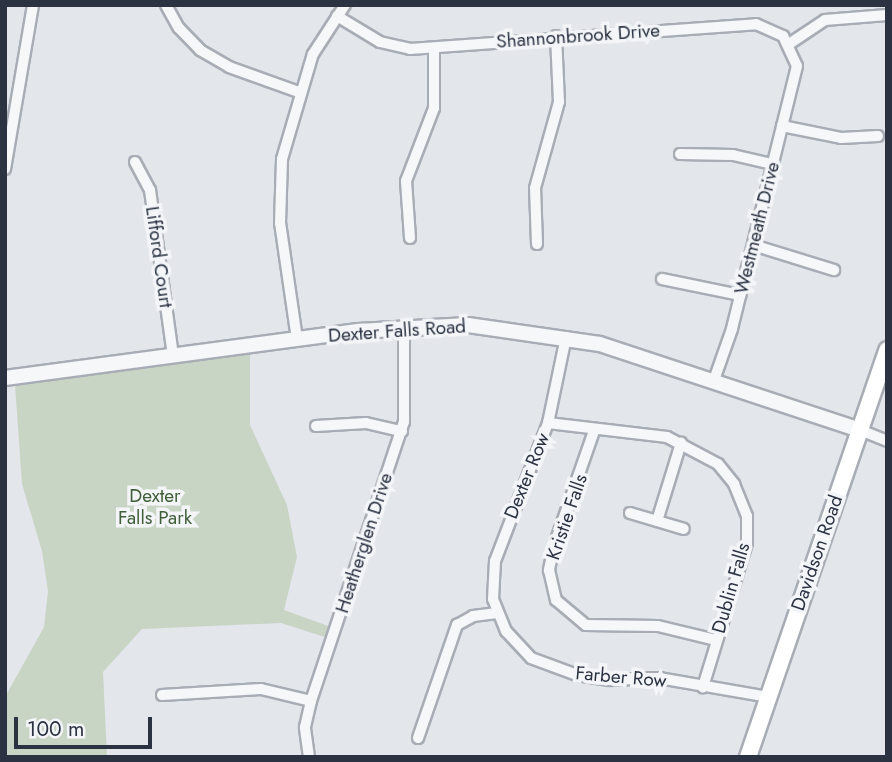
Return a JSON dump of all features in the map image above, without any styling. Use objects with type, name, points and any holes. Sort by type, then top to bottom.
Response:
[{"type":"main road","name":"Davidson Road","points":[[748,757],[887,350]]},
{"type":"street","points":[[5,169],[9,122],[33,5]]},
{"type":"street","points":[[166,5],[179,28],[200,50],[229,67],[299,92]]},
{"type":"street","points":[[297,339],[281,192],[282,159],[299,92],[313,54],[345,5]]},
{"type":"street","points":[[789,44],[825,20],[887,15]]},
{"type":"street","name":"Shannonbrook Drive","points":[[337,16],[380,42],[434,49],[556,36],[756,24],[773,29],[789,44]]},
{"type":"street","points":[[537,244],[535,188],[559,102],[556,36]]},
{"type":"street","name":"Westmeath Drive","points":[[714,380],[740,295],[795,74],[796,57],[789,44]]},
{"type":"street","points":[[410,238],[406,181],[433,108],[434,49]]},
{"type":"street","points":[[782,126],[841,138],[878,136]]},
{"type":"street","points":[[680,154],[733,155],[772,164]]},
{"type":"street","name":"Lifford Court","points":[[135,162],[150,190],[173,356]]},
{"type":"street","points":[[753,245],[834,270]]},
{"type":"street","points":[[662,279],[740,295]]},
{"type":"street","name":"Dexter Falls Road","points":[[5,378],[404,326],[468,325],[566,337],[714,380],[860,430]]},
{"type":"street","name":"Heatherglen Drive","points":[[309,757],[305,727],[311,701],[402,431],[407,382],[404,326]]},
{"type":"street","name":"Dexter Row","points":[[497,613],[493,580],[498,551],[548,423],[566,337]]},
{"type":"street","points":[[317,426],[366,423],[402,431]]},
{"type":"street","name":"Dublin Falls","points":[[548,423],[594,431],[667,437],[718,464],[734,484],[747,516],[744,559],[703,687]]},
{"type":"street","points":[[860,430],[887,441]]},
{"type":"street","name":"Kristie Falls","points":[[594,431],[554,546],[549,570],[556,600],[586,625],[658,626],[716,640]]},
{"type":"street","points":[[657,521],[681,443]]},
{"type":"street","points":[[630,513],[684,529]]},
{"type":"street","points":[[418,738],[457,625],[473,615],[497,613]]},
{"type":"street","name":"Farber Row","points":[[497,613],[517,646],[547,666],[610,680],[659,678],[769,697]]},
{"type":"street","points":[[162,695],[261,689],[311,701]]},
{"type":"green space","name":"Dexter Falls Park","points":[[250,353],[250,425],[287,505],[297,557],[284,610],[331,627],[328,638],[281,623],[142,629],[103,672],[107,757],[5,757],[5,697],[44,627],[48,591],[42,551],[22,484],[15,385]]}]
